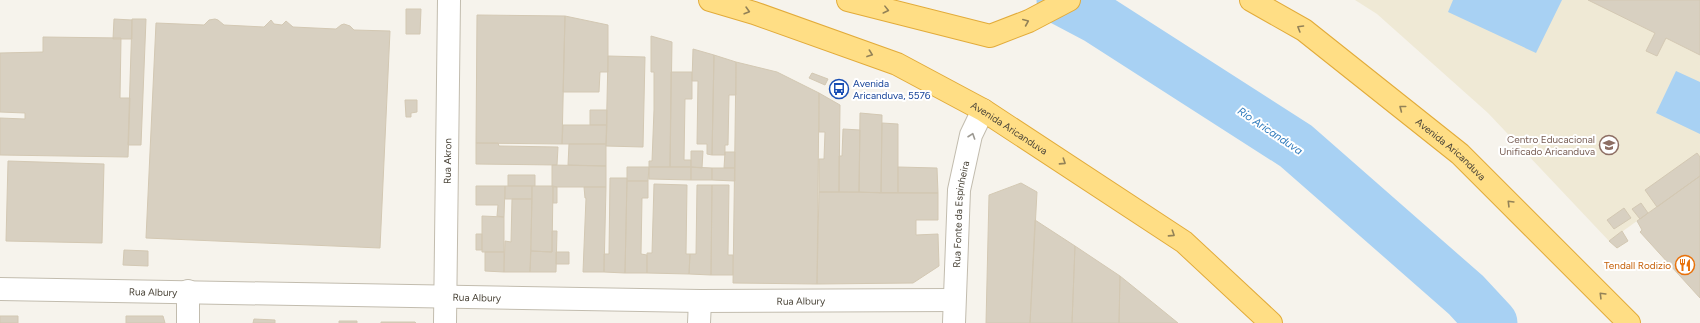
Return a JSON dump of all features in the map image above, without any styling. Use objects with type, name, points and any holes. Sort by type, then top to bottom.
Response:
[{"type":"highway","name":"Avenida Aricanduva","points":[[710,0],[754,13],[897,64],[984,110],[1184,242],[1271,323]]},
{"type":"highway","points":[[848,0],[990,36],[1029,21],[1069,0]]},
{"type":"highway","name":"Avenida Aricanduva","points":[[1251,0],[1304,30],[1460,154],[1629,323]]},
{"type":"street","name":"Rua Akron","points":[[445,323],[449,0]]},
{"type":"street","name":"Rua Fonte da Espinheira","points":[[954,323],[959,190],[971,135],[984,110]]},
{"type":"street","name":"Rua Albury","points":[[0,289],[188,291],[445,298],[700,301],[954,300]]},
{"type":"street","points":[[188,291],[188,323]]},
{"type":"street","points":[[700,301],[700,323]]},
{"type":"shaded area","name":"Centro Educacional Unificado Aricanduva","points":[[1355,0],[1700,0],[1700,176],[1609,241],[1488,113],[1377,14]]},
{"type":"water","points":[[1453,0],[1562,0],[1536,53],[1448,12]]},
{"type":"water","points":[[1676,71],[1700,82],[1700,134],[1656,113]]},
{"type":"building","points":[[1588,0],[1700,0],[1700,55],[1666,38],[1657,56],[1646,51],[1655,33]]},
{"type":"building","points":[[406,9],[421,9],[420,34],[406,34]]},
{"type":"building","points":[[477,15],[565,16],[562,144],[476,143]]},
{"type":"building","points":[[565,16],[608,25],[608,72],[600,72],[599,92],[563,92]]},
{"type":"building","points":[[114,19],[132,20],[132,39],[113,39]]},
{"type":"building","points":[[132,19],[146,19],[141,145],[128,145]]},
{"type":"building","points":[[215,19],[224,25],[264,27],[271,20],[274,24],[282,25],[286,21],[293,27],[336,29],[344,24],[350,26],[354,30],[390,31],[380,248],[146,238],[156,23],[204,25],[209,20]]},
{"type":"building","points":[[651,36],[672,42],[670,167],[649,167],[649,161],[652,161],[654,110],[654,72],[651,72]]},
{"type":"building","points":[[43,37],[121,38],[120,98],[130,98],[128,157],[0,155],[0,118],[25,119],[25,113],[0,112],[0,53],[43,52]]},
{"type":"building","points":[[693,49],[714,55],[712,155],[707,154],[707,144],[697,144],[698,81],[692,81]]},
{"type":"building","points":[[714,55],[736,62],[736,95],[729,95],[728,145],[725,145],[725,155],[712,155]]},
{"type":"building","points":[[608,56],[645,57],[643,147],[606,146]]},
{"type":"building","points":[[736,62],[777,72],[819,93],[817,284],[733,283]]},
{"type":"building","points":[[671,72],[692,72],[692,99],[685,99],[684,160],[691,160],[691,167],[670,167]]},
{"type":"building","points":[[812,73],[828,79],[825,85],[809,78]]},
{"type":"building","points":[[819,93],[840,105],[839,192],[819,192],[819,159],[824,159],[825,132],[819,132]]},
{"type":"building","points":[[405,100],[417,100],[417,112],[411,113],[411,117],[406,117]]},
{"type":"building","points":[[590,110],[607,110],[607,125],[590,125]]},
{"type":"building","points":[[860,113],[882,115],[881,193],[859,192]]},
{"type":"building","points":[[882,123],[898,124],[898,193],[881,193]]},
{"type":"building","points":[[563,125],[607,125],[606,144],[562,144]]},
{"type":"building","points":[[843,129],[860,130],[859,192],[839,192],[839,156],[842,156]]},
{"type":"building","points":[[476,143],[498,143],[499,146],[558,147],[557,165],[476,164]]},
{"type":"building","points":[[569,144],[606,144],[606,166],[568,165]]},
{"type":"building","points":[[691,151],[703,151],[702,168],[691,167]]},
{"type":"building","points":[[725,152],[735,152],[735,168],[724,168]]},
{"type":"building","points":[[1697,153],[1700,157],[1700,176],[1657,207],[1645,190]]},
{"type":"building","points":[[8,161],[104,164],[102,243],[6,241]]},
{"type":"building","points":[[552,165],[606,166],[606,187],[552,187]]},
{"type":"building","points":[[627,167],[649,167],[648,181],[627,181]]},
{"type":"building","points":[[649,167],[691,167],[691,180],[649,179]]},
{"type":"building","points":[[691,167],[712,168],[712,180],[691,180]]},
{"type":"building","points":[[898,167],[937,168],[938,193],[898,193]]},
{"type":"building","points":[[712,168],[735,168],[735,181],[712,180]]},
{"type":"building","points":[[508,175],[535,175],[535,186],[508,186]]},
{"type":"building","name":"Tendall Rodizio","points":[[1700,176],[1700,298],[1640,232],[1642,230],[1637,221]]},
{"type":"building","points":[[610,178],[627,178],[625,273],[604,272],[604,254],[609,254]]},
{"type":"building","points":[[627,181],[648,181],[648,198],[642,198],[641,254],[647,255],[647,273],[625,273]]},
{"type":"building","points":[[1021,183],[1037,192],[1030,323],[986,323],[989,195]]},
{"type":"building","points":[[654,184],[687,185],[686,254],[690,254],[689,274],[647,273],[647,253],[652,253]]},
{"type":"building","points":[[697,185],[712,185],[711,275],[689,274],[690,254],[696,254]]},
{"type":"building","points":[[712,185],[729,185],[728,255],[733,255],[733,275],[711,275]]},
{"type":"building","points":[[476,186],[505,186],[504,217],[497,216],[498,205],[476,205]]},
{"type":"building","points":[[505,186],[532,186],[532,199],[505,199]]},
{"type":"building","points":[[532,186],[553,186],[552,252],[531,251]]},
{"type":"building","points":[[553,186],[557,187],[557,203],[553,203]]},
{"type":"building","points":[[584,187],[606,187],[604,272],[583,272],[586,198]]},
{"type":"building","points":[[819,192],[938,193],[938,220],[916,220],[916,235],[938,234],[939,266],[913,283],[817,284]]},
{"type":"building","points":[[512,199],[532,199],[530,272],[504,272],[505,241],[511,242]]},
{"type":"building","points":[[1641,203],[1648,213],[1640,219],[1632,209]]},
{"type":"building","points":[[1624,208],[1631,218],[1614,229],[1607,220]]},
{"type":"building","points":[[482,216],[504,217],[504,252],[482,252]]},
{"type":"building","points":[[1035,220],[1075,246],[1072,323],[1030,323]]},
{"type":"building","points":[[552,231],[557,231],[556,272],[530,272],[531,251],[552,252]]},
{"type":"building","points":[[1622,231],[1628,241],[1617,248],[1609,241]]},
{"type":"building","points":[[476,234],[482,234],[482,250],[476,250]]},
{"type":"building","points":[[1075,246],[1120,276],[1119,323],[1072,323]]},
{"type":"building","points":[[124,250],[148,251],[148,266],[123,265]]},
{"type":"building","points":[[485,252],[504,252],[504,272],[485,271]]},
{"type":"building","points":[[556,252],[569,252],[569,264],[556,264]]},
{"type":"building","points":[[1120,276],[1146,297],[1178,323],[1119,323]]},
{"type":"building","points":[[0,316],[18,316],[18,323],[0,323]]},
{"type":"building","points":[[126,316],[163,316],[165,323],[126,323]]},
{"type":"building","points":[[254,319],[275,320],[275,323],[253,323]]},
{"type":"building","points":[[339,321],[357,321],[357,323],[339,323]]},
{"type":"building","points":[[415,322],[416,323],[381,323]]},
{"type":"waterway","name":"Rio Aricanduva","points":[[1062,0],[1098,19],[1296,146],[1466,295],[1492,323]]},
{"type":"place","name":"Avenida Aricanduva, 5576","points":[[839,89]]},
{"type":"place","name":"Centro Educacional Unificado Aricanduva","points":[[1609,145]]},
{"type":"place","name":"Tendall Rodizio","points":[[1685,265]]}]
